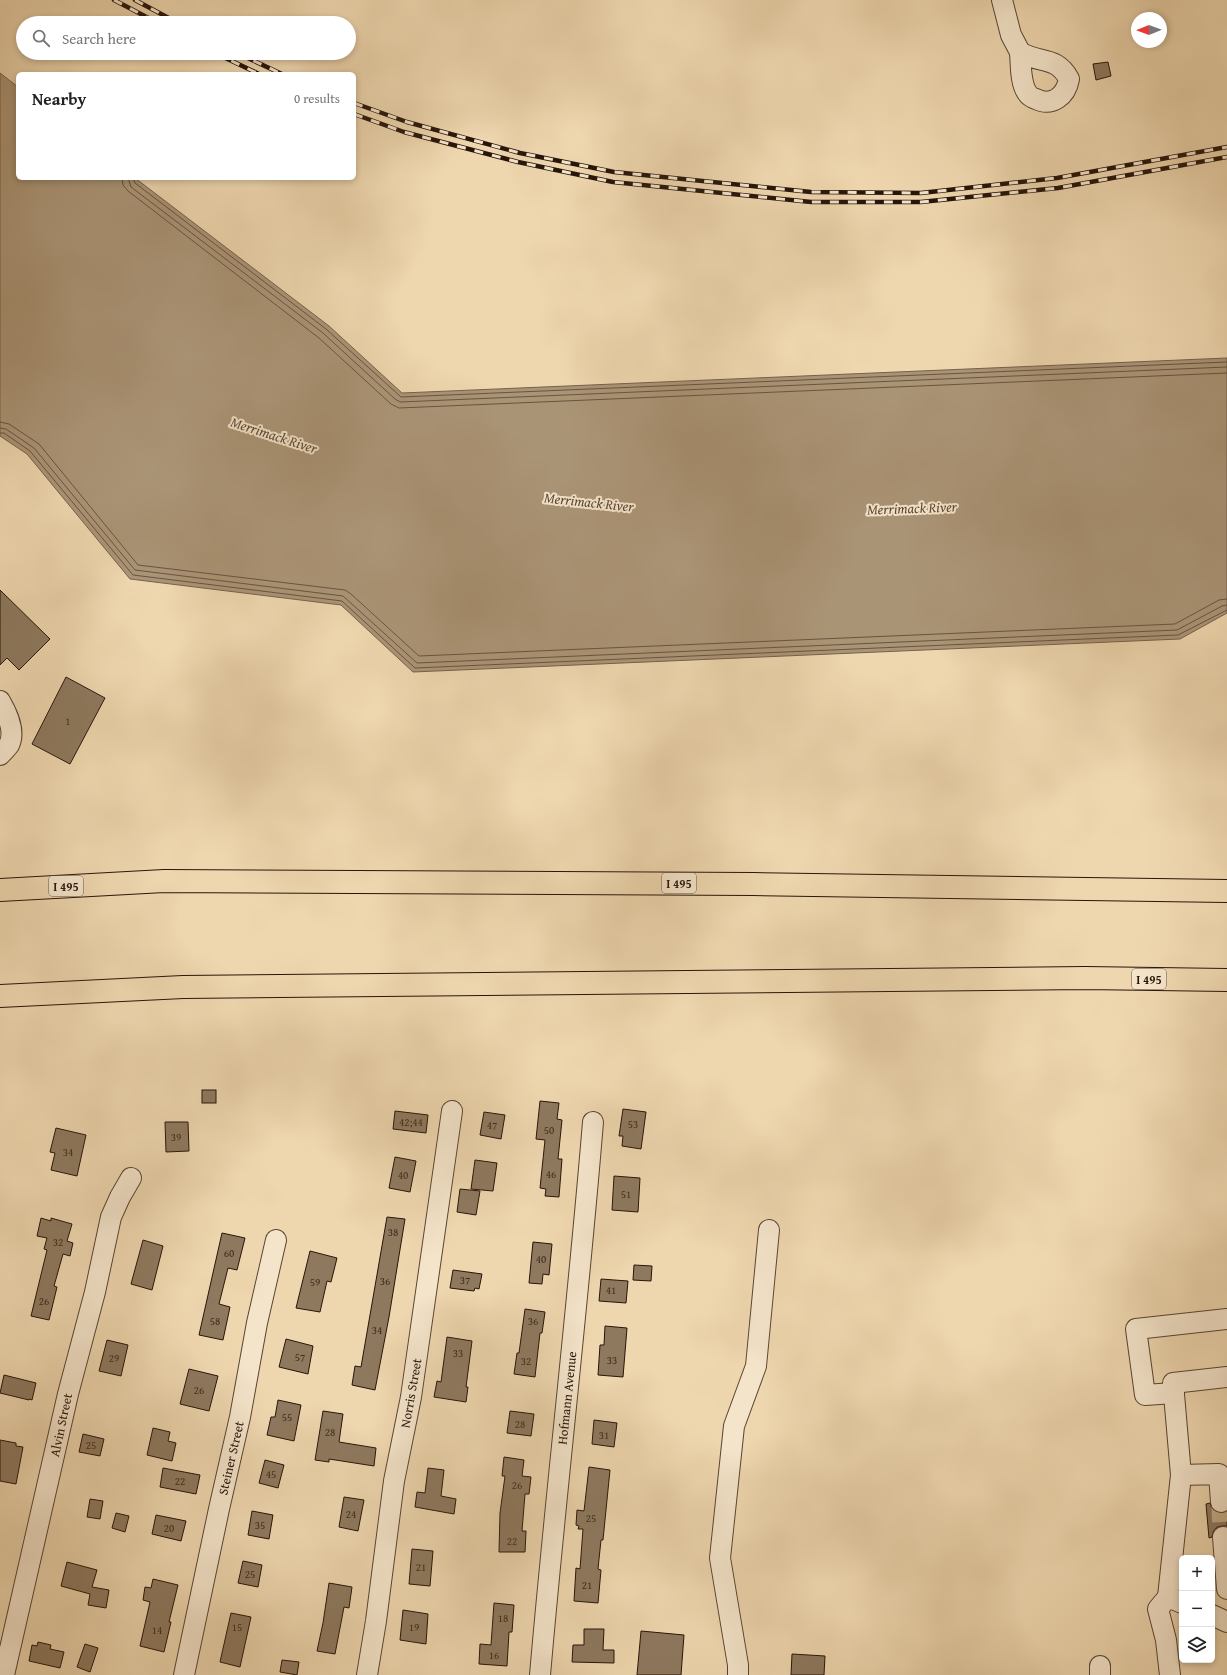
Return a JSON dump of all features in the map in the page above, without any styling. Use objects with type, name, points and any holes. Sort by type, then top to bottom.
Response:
[{"type":"highway","name":"I 495","points":[[0,890],[180,881],[745,884],[1227,891]]},
{"type":"highway","name":"I 495","points":[[0,996],[183,987],[1085,978],[1222,981]]},
{"type":"street","points":[[1002,0],[1011,35],[1020,52]]},
{"type":"street","points":[[0,701],[5,709],[12,728],[9,744],[0,755]]},
{"type":"street","name":"Norris Street","points":[[367,1675],[376,1621],[394,1481],[413,1389],[452,1111]]},
{"type":"street","name":"Hofmann Avenue","points":[[540,1675],[550,1561],[583,1245],[593,1122]]},
{"type":"street","name":"Alvin Street","points":[[4,1675],[68,1394],[95,1292],[111,1217],[120,1196],[131,1178]]},
{"type":"street","points":[[738,1675],[738,1665],[720,1558],[734,1426],[756,1366],[769,1230]]},
{"type":"street","name":"Steiner Street","points":[[184,1675],[240,1416],[257,1323],[276,1240]]},
{"type":"street","points":[[1174,1393],[1145,1394],[1136,1329],[1227,1319]]},
{"type":"street","points":[[1170,1675],[1166,1640],[1158,1609],[1175,1600],[1181,1475],[1173,1383],[1227,1377]]},
{"type":"street","points":[[1181,1475],[1219,1474],[1221,1502]]},
{"type":"street","points":[[1223,1536],[1227,1589]]},
{"type":"street","points":[[1215,1616],[1227,1622]]},
{"type":"water","name":"Merrimack River","points":[[0,73],[16,85],[16,180],[138,180],[329,326],[402,393],[1227,358],[1227,613],[1180,639],[413,672],[341,605],[130,579],[27,454],[0,436]]},
{"type":"building","points":[[1108,62],[1111,76],[1096,80],[1093,64]]},
{"type":"building","points":[[0,590],[50,639],[19,670],[7,658],[0,665]]},
{"type":"building","points":[[66,677],[105,698],[70,764],[32,744]]},
{"type":"building","points":[[202,1090],[216,1090],[216,1103],[202,1103]]},
{"type":"building","points":[[540,1101],[559,1103],[557,1119],[562,1120],[558,1159],[562,1159],[559,1197],[545,1196],[546,1189],[540,1188],[545,1140],[536,1139]]},
{"type":"building","points":[[623,1109],[646,1112],[641,1149],[622,1146],[623,1136],[619,1136]]},
{"type":"building","points":[[395,1111],[428,1115],[426,1133],[393,1129]]},
{"type":"building","points":[[484,1112],[505,1115],[501,1139],[480,1135]]},
{"type":"building","points":[[165,1122],[188,1122],[189,1151],[166,1152]]},
{"type":"building","points":[[56,1128],[86,1135],[77,1176],[51,1170],[55,1153],[50,1152]]},
{"type":"building","points":[[395,1157],[416,1161],[410,1192],[389,1188]]},
{"type":"building","points":[[475,1160],[497,1163],[493,1191],[471,1189]]},
{"type":"building","points":[[614,1176],[640,1178],[638,1212],[612,1210]]},
{"type":"building","points":[[460,1189],[480,1191],[476,1215],[457,1212]]},
{"type":"building","points":[[387,1217],[405,1219],[375,1390],[352,1385],[355,1366],[361,1367]]},
{"type":"building","points":[[41,1218],[51,1221],[51,1218],[72,1224],[67,1241],[73,1243],[70,1256],[63,1254],[54,1286],[57,1287],[49,1320],[31,1316],[47,1250],[44,1249],[47,1238],[37,1236]]},
{"type":"building","points":[[222,1233],[245,1238],[237,1270],[228,1268],[219,1304],[230,1307],[223,1340],[199,1335]]},
{"type":"building","points":[[143,1240],[163,1246],[152,1290],[131,1284]]},
{"type":"building","points":[[533,1242],[552,1244],[549,1275],[543,1274],[542,1284],[529,1283]]},
{"type":"building","points":[[310,1251],[337,1258],[331,1282],[327,1281],[320,1312],[296,1308]]},
{"type":"building","points":[[634,1265],[652,1266],[651,1281],[633,1280]]},
{"type":"building","points":[[453,1270],[482,1274],[479,1289],[475,1288],[474,1291],[450,1288]]},
{"type":"building","points":[[601,1279],[628,1281],[626,1303],[599,1301]]},
{"type":"building","points":[[525,1309],[545,1312],[542,1333],[540,1333],[535,1377],[514,1374],[517,1353],[519,1353]]},
{"type":"building","points":[[605,1326],[627,1328],[623,1377],[598,1375],[600,1345],[604,1345]]},
{"type":"building","points":[[447,1337],[472,1341],[466,1387],[468,1387],[466,1402],[434,1397],[437,1381],[441,1382]]},
{"type":"building","points":[[286,1339],[313,1346],[308,1374],[279,1367]]},
{"type":"building","points":[[107,1340],[128,1345],[121,1376],[99,1371]]},
{"type":"building","points":[[189,1369],[218,1376],[209,1411],[180,1404]]},
{"type":"building","points":[[4,1375],[36,1383],[32,1400],[0,1393]]},
{"type":"building","points":[[278,1400],[301,1405],[294,1441],[267,1435],[271,1417],[275,1417]]},
{"type":"building","points":[[323,1411],[343,1414],[339,1442],[376,1448],[374,1466],[329,1459],[329,1462],[315,1460]]},
{"type":"building","points":[[510,1411],[534,1414],[531,1436],[507,1433]]},
{"type":"building","points":[[594,1420],[617,1423],[614,1447],[592,1444]]},
{"type":"building","points":[[153,1428],[170,1432],[168,1441],[176,1443],[172,1461],[147,1455]]},
{"type":"building","points":[[83,1434],[104,1439],[100,1456],[79,1452]]},
{"type":"building","points":[[0,1440],[16,1443],[16,1446],[23,1447],[16,1484],[0,1481]]},
{"type":"building","points":[[504,1457],[524,1460],[522,1476],[531,1477],[529,1494],[525,1494],[522,1531],[526,1531],[525,1552],[499,1552],[500,1513],[505,1476],[502,1476]]},
{"type":"building","points":[[265,1460],[284,1465],[278,1488],[259,1483]]},
{"type":"building","points":[[589,1467],[610,1470],[603,1540],[601,1540],[598,1569],[601,1570],[598,1603],[574,1601],[576,1568],[580,1569],[583,1529],[578,1529],[579,1526],[576,1525],[577,1510],[584,1511]]},
{"type":"building","points":[[163,1468],[200,1475],[196,1494],[160,1487]]},
{"type":"building","points":[[428,1468],[444,1470],[441,1496],[456,1499],[454,1514],[415,1507],[417,1492],[425,1493]]},
{"type":"building","points":[[344,1497],[364,1500],[358,1531],[339,1527]]},
{"type":"building","points":[[90,1499],[103,1501],[100,1519],[87,1517]]},
{"type":"building","points":[[1210,1503],[1212,1509],[1216,1512],[1227,1512],[1227,1526],[1217,1527],[1213,1532],[1212,1537],[1209,1538],[1206,1504]]},
{"type":"building","points":[[252,1511],[273,1515],[269,1539],[248,1535]]},
{"type":"building","points":[[116,1513],[129,1516],[125,1532],[112,1528]]},
{"type":"building","points":[[156,1515],[186,1521],[181,1541],[152,1534]]},
{"type":"building","points":[[412,1549],[433,1551],[430,1586],[409,1584]]},
{"type":"building","points":[[243,1561],[262,1565],[258,1587],[238,1583]]},
{"type":"building","points":[[67,1562],[97,1570],[92,1587],[109,1590],[106,1608],[88,1605],[90,1594],[61,1586]]},
{"type":"building","points":[[153,1579],[178,1585],[169,1622],[171,1622],[164,1652],[140,1646],[150,1602],[143,1600],[145,1587],[151,1588]]},
{"type":"building","points":[[329,1583],[352,1587],[349,1608],[344,1607],[335,1654],[317,1651]]},
{"type":"building","points":[[494,1603],[514,1605],[512,1632],[509,1632],[507,1666],[479,1664],[480,1644],[491,1645]]},
{"type":"building","points":[[403,1610],[428,1614],[426,1644],[400,1640]]},
{"type":"building","points":[[231,1613],[251,1617],[240,1667],[220,1662]]},
{"type":"building","points":[[584,1629],[604,1629],[603,1650],[614,1650],[614,1663],[572,1662],[573,1645],[584,1645]]},
{"type":"building","points":[[641,1631],[684,1635],[681,1675],[637,1675]]},
{"type":"building","points":[[38,1642],[51,1645],[50,1649],[64,1652],[60,1668],[29,1661],[32,1645],[37,1646]]},
{"type":"building","points":[[85,1644],[98,1648],[90,1672],[77,1667]]},
{"type":"building","points":[[792,1654],[825,1656],[824,1675],[791,1675]]},
{"type":"building","points":[[282,1660],[299,1662],[297,1675],[280,1672]]},
{"type":"tunnel","points":[[1221,1502],[1223,1537]]},
{"type":"railway","points":[[114,0],[145,16]]},
{"type":"railway","points":[[135,0],[165,16]]},
{"type":"railway","points":[[230,60],[255,72]]},
{"type":"railway","points":[[252,60],[278,72]]},
{"type":"railway","points":[[356,104],[407,122],[520,153],[614,172],[811,192],[921,193],[1057,178],[1227,147]]},
{"type":"railway","points":[[356,115],[404,132],[518,162],[613,182],[811,202],[921,202],[1058,188],[1227,157]]}]
